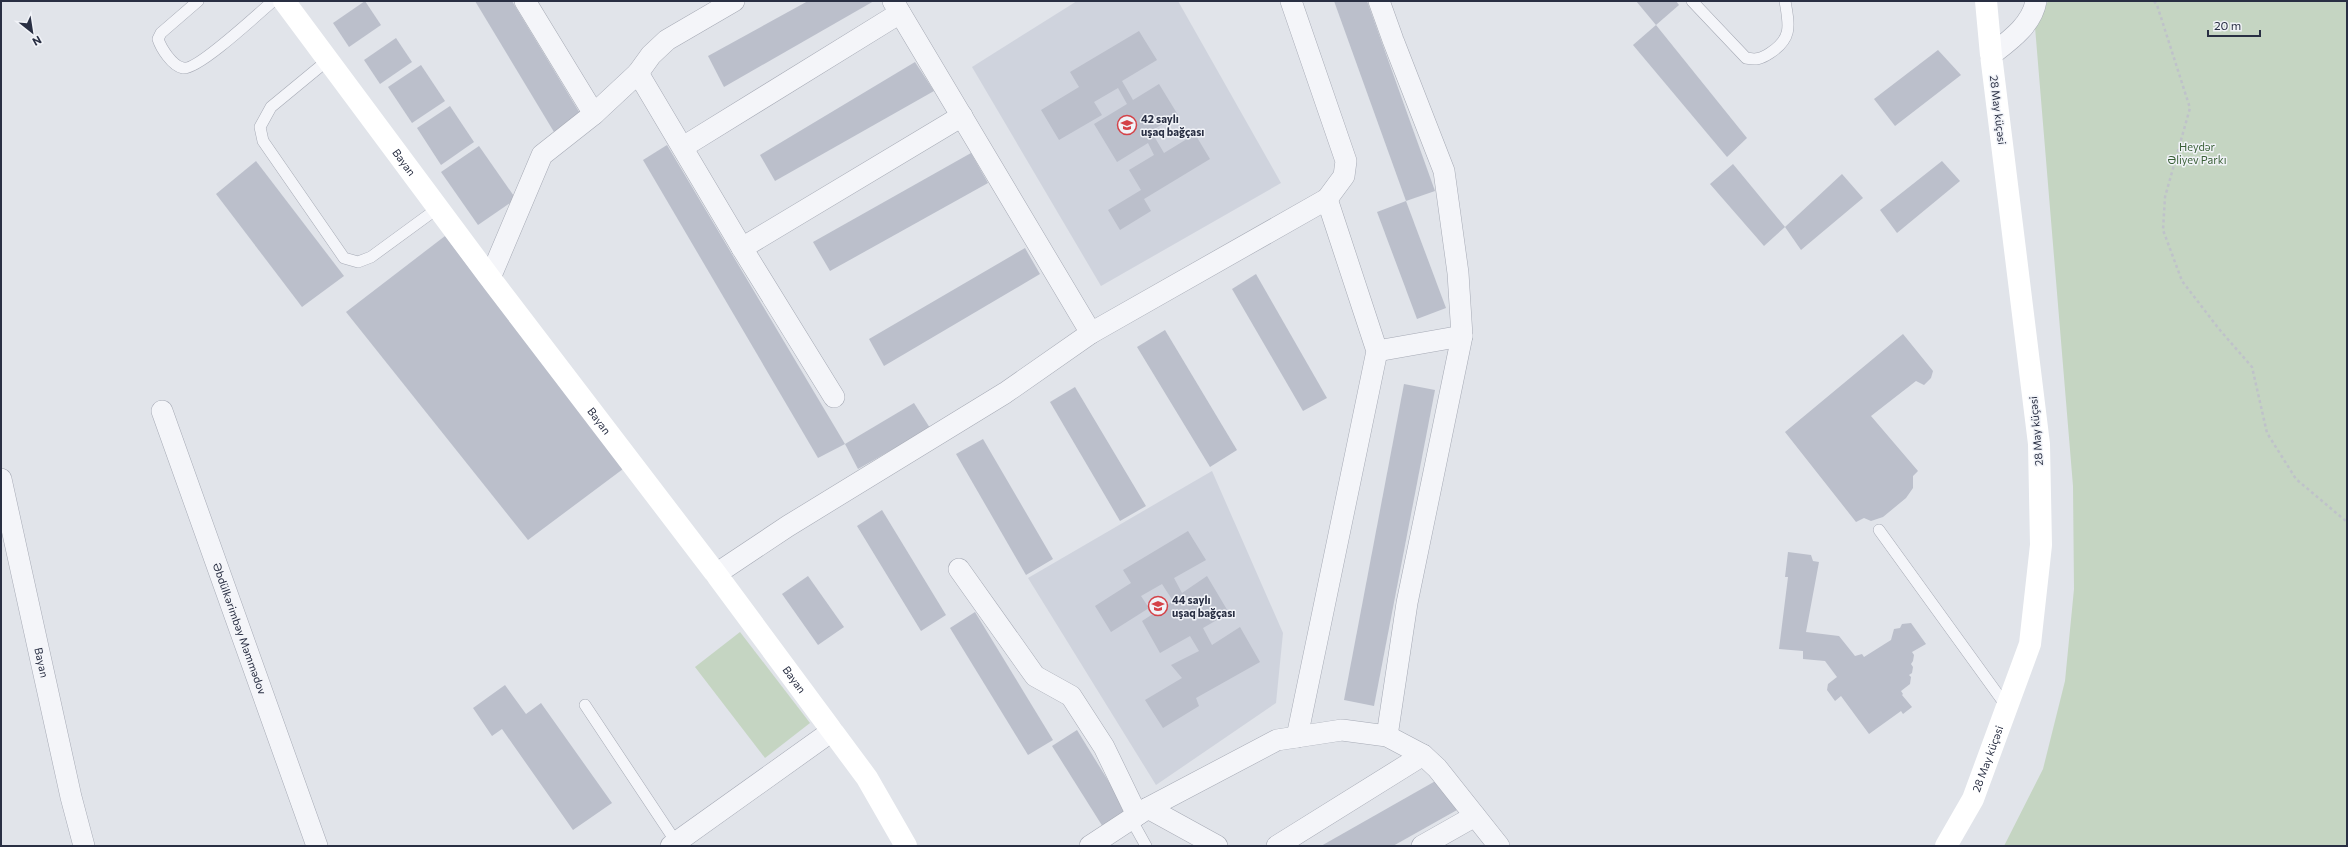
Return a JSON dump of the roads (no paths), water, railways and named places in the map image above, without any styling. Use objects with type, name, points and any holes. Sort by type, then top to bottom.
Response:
[{"type":"street","name":"Bayan","points":[[284,1],[490,278],[716,574],[867,778],[906,846]]},
{"type":"street","points":[[524,1],[594,114]]},
{"type":"street","points":[[490,278],[542,155],[594,114],[638,73],[651,55],[667,40],[734,1]]},
{"type":"street","points":[[716,574],[788,526],[1005,393],[1090,333],[1327,199],[1344,176],[1346,161],[1291,1]]},
{"type":"street","points":[[1379,1],[1392,40],[1444,171],[1458,273],[1462,336],[1407,603],[1387,736]]},
{"type":"street","name":"28 May küçəsi","points":[[1946,846],[1973,799],[2030,644],[2041,545],[2039,452],[1991,55],[1986,1]]},
{"type":"street","points":[[1991,55],[2018,34],[2035,9],[2036,1]]},
{"type":"street","points":[[683,147],[897,7],[1090,333]]},
{"type":"street","points":[[638,73],[742,248],[834,397]]},
{"type":"street","points":[[742,248],[962,116]]},
{"type":"street","points":[[1296,737],[1377,351],[1327,199]]},
{"type":"street","points":[[1377,351],[1462,336]]},
{"type":"street","name":"Əbdülkərimbəy Məmmədov","points":[[162,412],[317,846]]},
{"type":"street","name":"Bayan","points":[[1,479],[84,846]]},
{"type":"street","points":[[959,570],[1035,676],[1071,696],[1104,748],[1139,814],[1217,846]]},
{"type":"street","points":[[1090,846],[1139,814],[1277,740],[1342,730],[1387,736],[1423,755],[1437,768],[1500,846]]},
{"type":"street","points":[[673,844],[832,731]]},
{"type":"street","points":[[1277,846],[1423,755]]},
{"type":"street","points":[[1422,846],[1475,816]]},
{"type":"lane","points":[[198,1],[161,33],[158,39],[160,46],[177,65],[183,68],[190,67],[204,60],[273,1]]},
{"type":"lane","points":[[1692,1],[1746,58],[1754,60],[1762,58],[1781,46],[1787,36],[1788,23],[1785,1]]},
{"type":"lane","points":[[328,60],[270,107],[260,127],[263,141],[344,258],[358,262],[371,257],[438,208]]},
{"type":"lane","points":[[1879,530],[2007,707]]},
{"type":"lane","points":[[585,705],[673,844]]},
{"type":"lane","points":[[1139,814],[1146,846]]},
{"type":"place","name":"42 saylı uşaq bağçası","points":[[1127,125]]},
{"type":"place","name":"44 saylı uşaq bağçası","points":[[1158,606]]},
{"type":"park label","name":"Heydər Əliyev Parkı","points":[[2197,153]]}]
